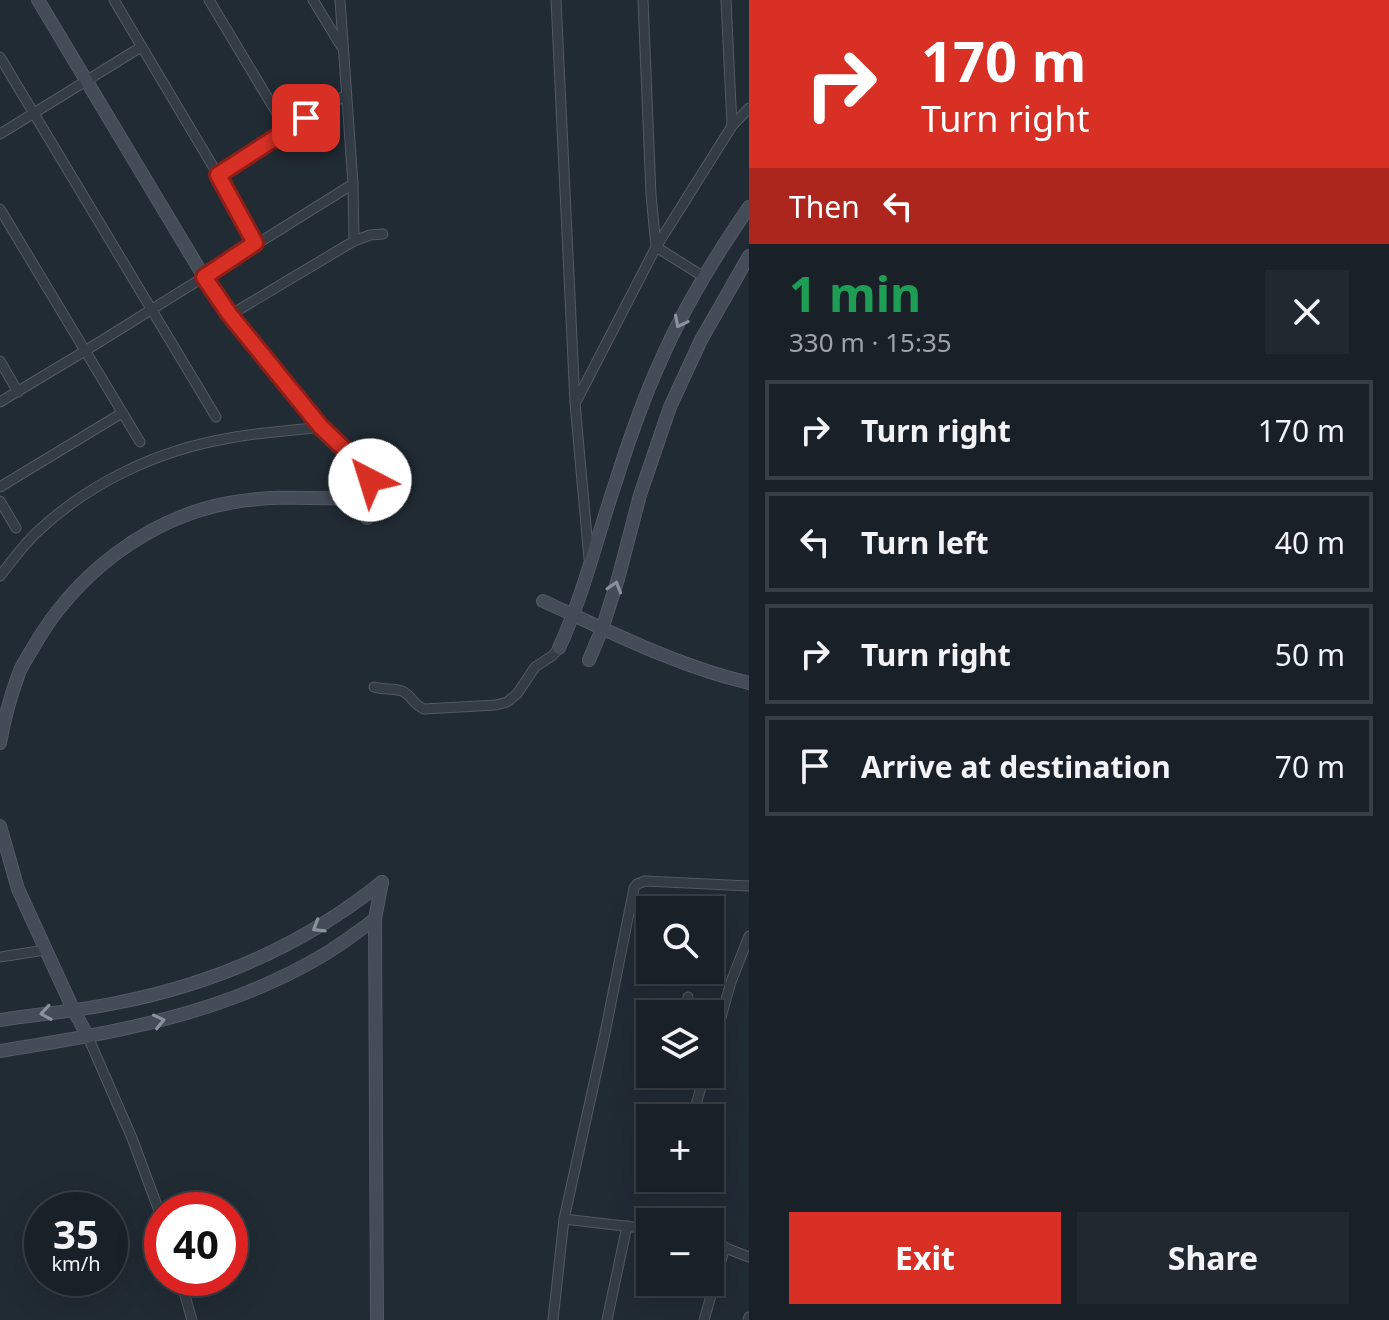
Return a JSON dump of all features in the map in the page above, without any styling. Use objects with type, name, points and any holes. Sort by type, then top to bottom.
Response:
[{"type":"street","points":[[38,0],[204,277],[230,315],[321,427],[369,473],[367,518]]},
{"type":"street","points":[[114,0],[255,243]]},
{"type":"street","points":[[209,0],[287,130]]},
{"type":"street","points":[[313,0],[342,49]]},
{"type":"street","points":[[340,0],[354,241]]},
{"type":"street","points":[[556,0],[575,403],[590,566]]},
{"type":"street","points":[[643,0],[656,247]]},
{"type":"street","points":[[726,0],[732,126]]},
{"type":"street","points":[[0,134],[141,47]]},
{"type":"street","points":[[0,57],[216,417]]},
{"type":"street","points":[[218,175],[346,95]]},
{"type":"street","points":[[575,403],[656,247],[732,126],[749,108]]},
{"type":"street","points":[[0,402],[353,184]]},
{"type":"street","points":[[374,687],[402,691],[416,706],[424,709],[496,705],[512,698],[532,671],[559,648],[574,615],[619,471],[655,373],[704,277],[749,207]]},
{"type":"street","points":[[0,209],[140,442]]},
{"type":"street","points":[[230,315],[354,241],[383,234]]},
{"type":"street","points":[[656,247],[704,277]]},
{"type":"street","points":[[589,660],[602,629],[640,495],[670,407],[701,340],[749,256]]},
{"type":"street","points":[[0,361],[18,392]]},
{"type":"street","points":[[0,487],[122,413]]},
{"type":"street","points":[[0,576],[44,526],[70,505],[128,470],[176,451],[211,442],[321,427]]},
{"type":"street","points":[[0,743],[20,670],[42,633],[86,578],[121,550],[186,514],[229,503],[271,498],[368,499]]},
{"type":"street","points":[[0,501],[16,528]]},
{"type":"street","points":[[543,601],[682,662],[749,683]]},
{"type":"street","points":[[0,826],[18,889],[88,1037],[152,1192]]},
{"type":"street","points":[[553,1320],[564,1219],[634,888],[645,881],[749,886]]},
{"type":"street","points":[[0,1020],[115,1003],[175,989],[245,965],[328,921],[382,882],[375,919],[377,1320]]},
{"type":"street","points":[[0,1051],[88,1037],[180,1016],[251,991],[323,955],[375,919]]},
{"type":"street","points":[[724,1002],[749,936]]},
{"type":"street","points":[[0,957],[45,950]]},
{"type":"street","points":[[564,1219],[636,1227]]},
{"type":"street","points":[[607,1320],[627,1226]]},
{"type":"street","points":[[704,1320],[725,1247],[749,1257]]},
{"type":"street","points":[[185,1296],[192,1320]]},
{"type":"route","points":[[306,118],[218,175],[255,243],[204,277],[230,315],[321,427],[366,470],[370,480]]}]
